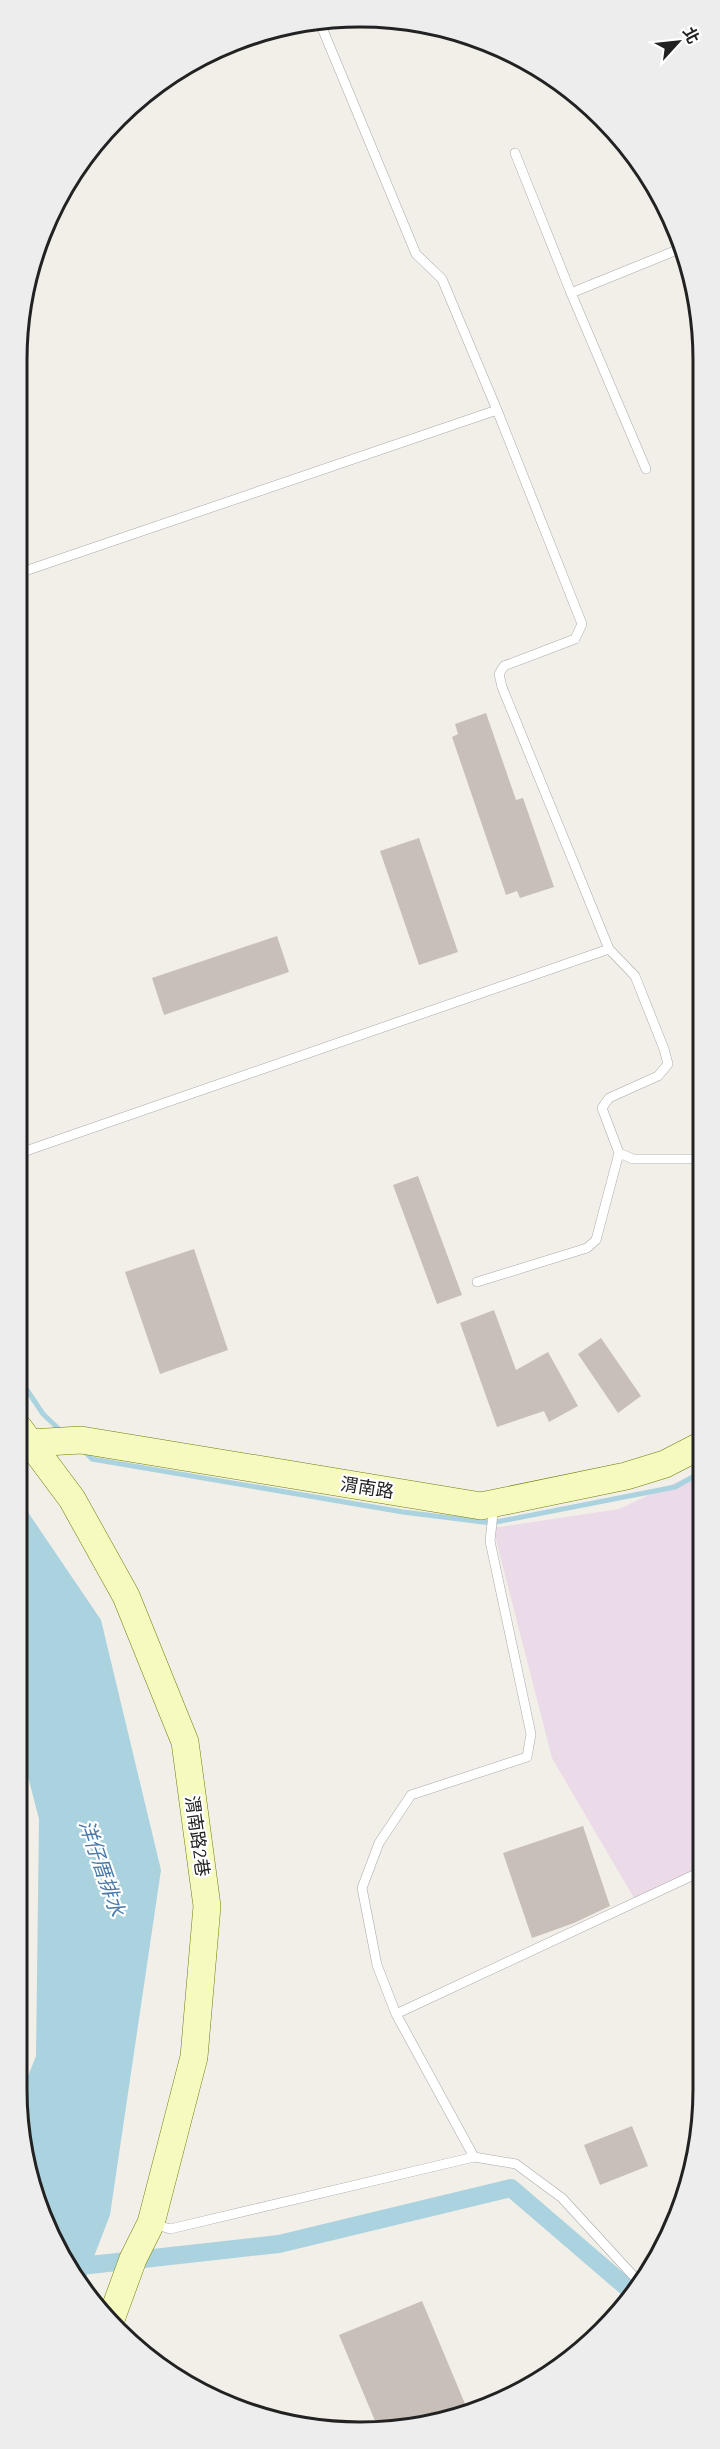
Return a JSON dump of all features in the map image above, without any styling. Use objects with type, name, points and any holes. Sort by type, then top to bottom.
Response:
[{"type":"street","name":"渭南路","points":[[27,1442],[81,1440],[482,1506],[626,1476],[665,1464],[693,1450]]},
{"type":"street","name":"渭南路2巷","points":[[27,1448],[72,1499],[126,1596],[184,1742],[207,1906],[194,2057],[151,2223],[133,2259],[113,2312]]},
{"type":"lane","points":[[323,29],[416,254],[442,279],[582,624],[575,639],[504,666],[499,675],[609,949],[634,976],[668,1064],[658,1076],[609,1098],[602,1108],[619,1153],[596,1240],[587,1248],[477,1282]]},
{"type":"lane","points":[[515,153],[571,293],[646,469]]},
{"type":"lane","points":[[571,293],[674,251]]},
{"type":"lane","points":[[27,570],[497,410]]},
{"type":"lane","points":[[27,1151],[609,949]]},
{"type":"lane","points":[[619,1153],[633,1159],[693,1159]]},
{"type":"lane","points":[[474,2157],[396,2014],[377,1965],[362,1888],[379,1843],[411,1795],[527,1757],[531,1734],[490,1541],[494,1503]]},
{"type":"lane","points":[[396,2014],[693,1875]]},
{"type":"lane","points":[[151,2223],[170,2229],[474,2157],[516,2164],[562,2198],[635,2277]]},
{"type":"shaded area","points":[[693,1474],[693,1878],[638,1905],[552,1758],[493,1528],[619,1509]]},
{"type":"water","name":"洋仔厝排水","points":[[27,1511],[101,1620],[161,1870],[110,2215],[86,2278],[52,2216],[38,2175],[30,2132],[27,2079],[36,2056],[39,1819],[27,1773]]},
{"type":"building","points":[[486,713],[516,800],[523,798],[554,887],[520,898],[517,891],[506,895],[452,737],[458,734],[455,724]]},
{"type":"building","points":[[419,838],[458,952],[419,965],[380,851]]},
{"type":"building","points":[[277,936],[289,972],[164,1015],[152,978]]},
{"type":"building","points":[[418,1176],[462,1295],[437,1304],[393,1185]]},
{"type":"building","points":[[194,1249],[228,1350],[160,1374],[125,1272]]},
{"type":"building","points":[[494,1310],[516,1370],[548,1352],[578,1406],[549,1422],[544,1411],[497,1427],[460,1323]]},
{"type":"building","points":[[601,1338],[641,1396],[618,1413],[578,1354]]},
{"type":"building","points":[[583,1826],[610,1906],[574,1923],[532,1938],[503,1853]]},
{"type":"building","points":[[632,2126],[648,2166],[600,2185],[584,2145]]},
{"type":"building","points":[[422,2301],[465,2405],[425,2416],[375,2421],[339,2335]]},
{"type":"waterway","points":[[27,1390],[43,1414],[62,1432]]},
{"type":"waterway","points":[[83,1450],[92,1459],[403,1512],[491,1523],[675,1487],[693,1477]]},
{"type":"waterway","points":[[78,2266],[279,2244],[511,2188],[627,2288]]}]
